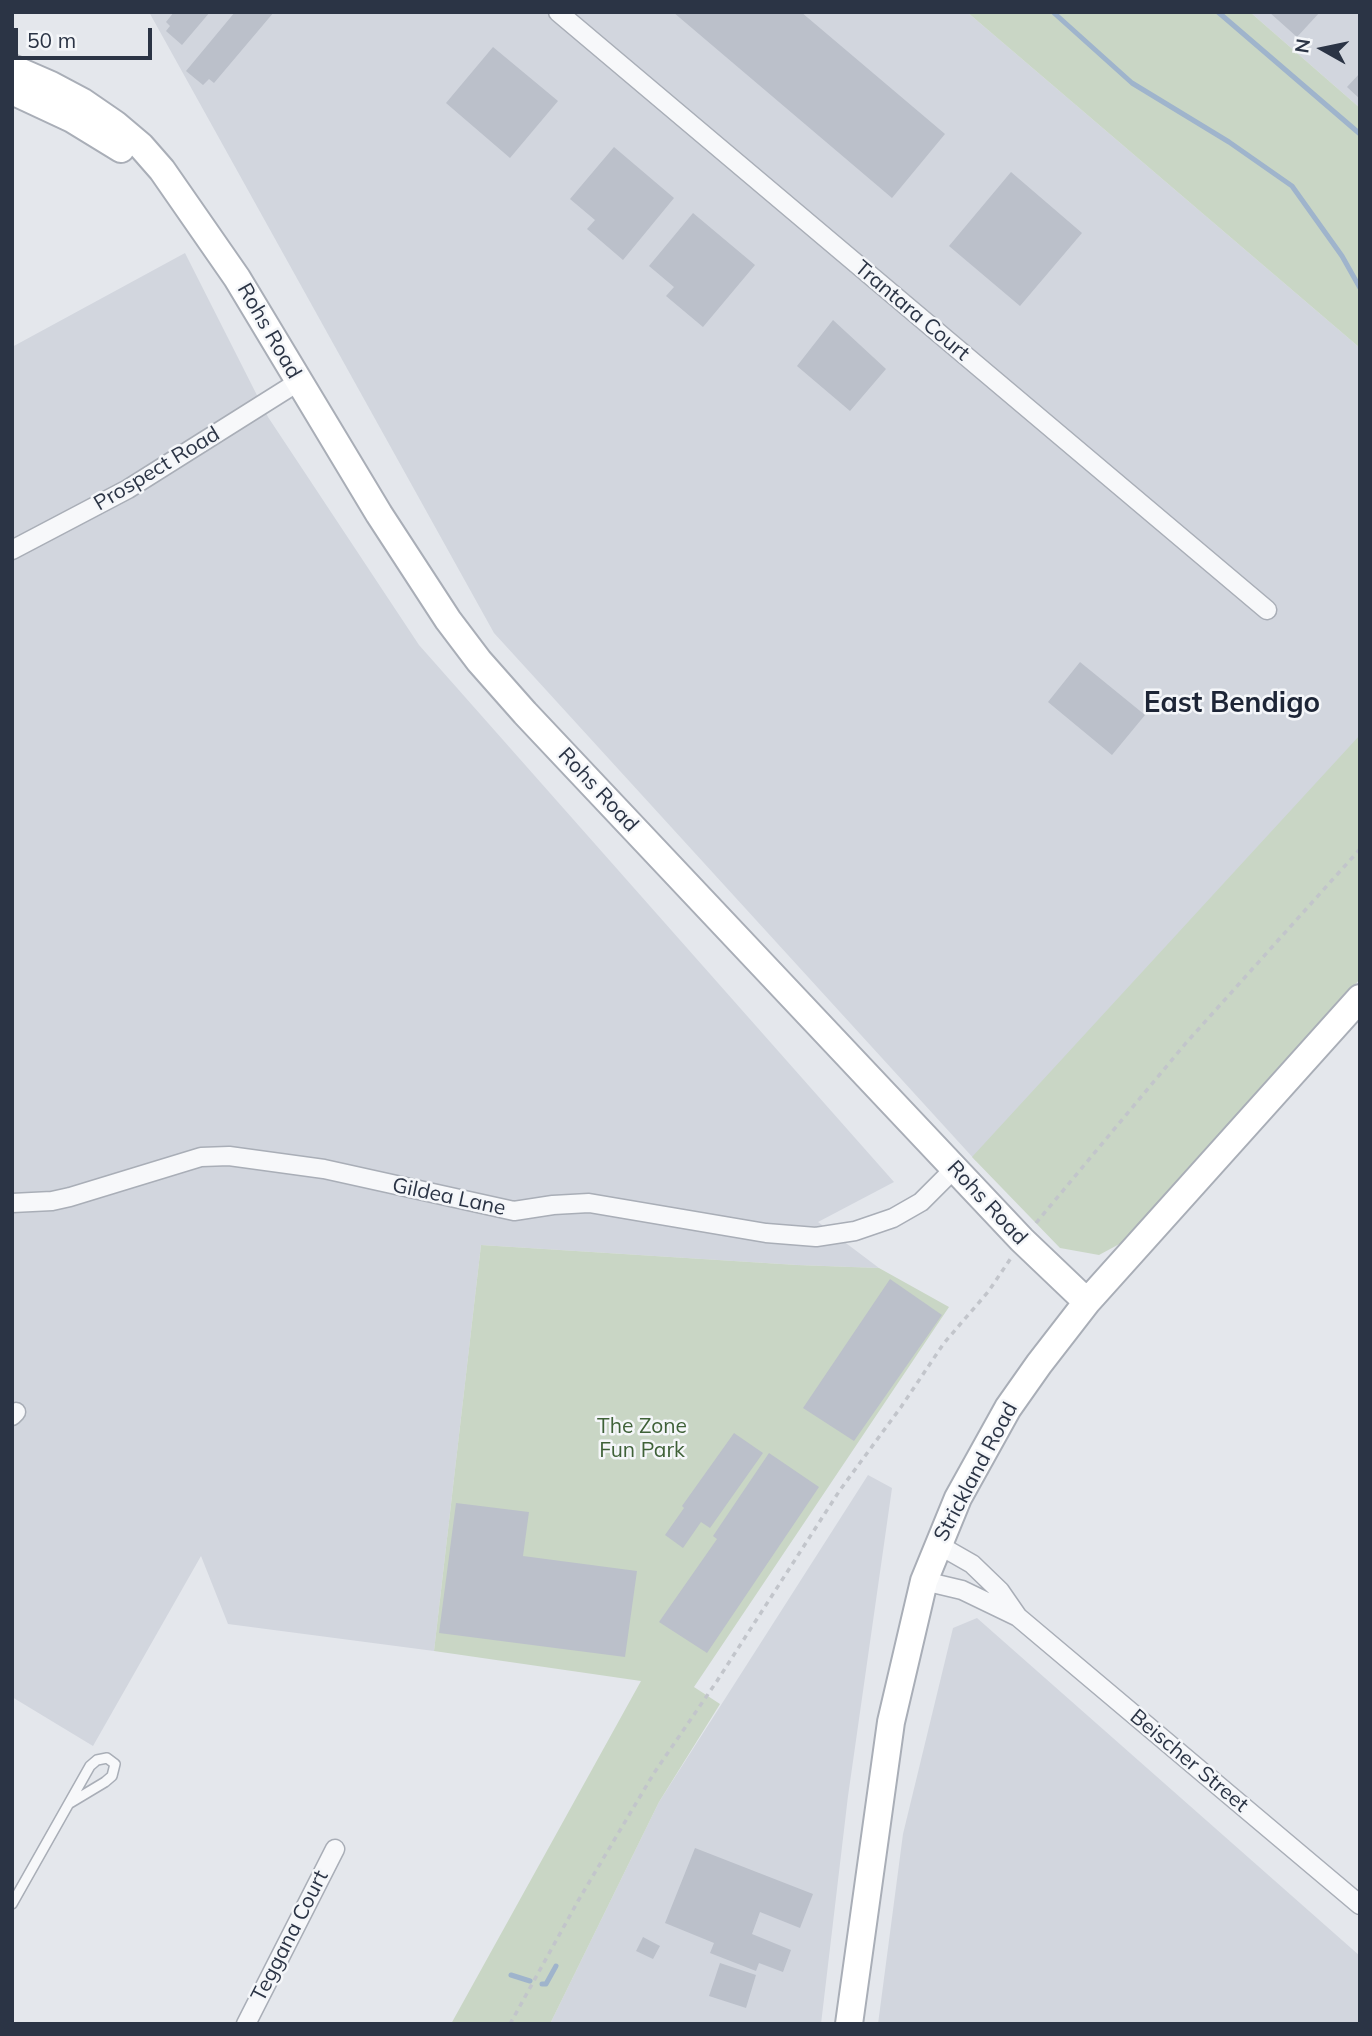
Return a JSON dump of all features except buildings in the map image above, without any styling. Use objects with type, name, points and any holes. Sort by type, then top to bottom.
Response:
[{"type":"main road","name":"Rohs Road","points":[[12,68],[83,102],[141,146],[162,170],[237,278],[298,382],[429,592],[479,661],[534,723],[1023,1240],[1087,1302]]},
{"type":"main road","name":"Rohs Road","points":[[12,91],[105,138],[155,175],[193,212]]},
{"type":"main road","name":"Strickland Road","points":[[849,2024],[891,1722],[924,1581],[937,1544],[968,1477],[1001,1418],[1087,1302],[1360,998]]},
{"type":"street","name":"Trantara Court","points":[[558,12],[1267,611]]},
{"type":"street","name":"Prospect Road","points":[[12,550],[128,489],[298,382]]},
{"type":"street","name":"Gildea Lane","points":[[12,1203],[52,1201],[201,1157],[229,1156],[324,1170],[514,1211],[589,1203],[766,1233],[816,1237],[855,1231],[893,1218],[921,1202],[955,1168]]},
{"type":"street","name":"Beischer Street","points":[[937,1544],[972,1564],[1000,1591],[1018,1616],[1360,1905]]},
{"type":"street","name":"Beischer Street","points":[[924,1581],[962,1590],[1018,1616]]},
{"type":"street","name":"Teggana Court","points":[[246,2024],[335,1849]]},
{"type":"lane","points":[[12,1904],[90,1766],[97,1760],[107,1758],[115,1764],[112,1776],[70,1803]]},
{"type":"path","points":[[510,2024],[654,1773],[717,1681],[839,1490],[901,1407],[944,1343],[999,1277],[1023,1240],[1186,1043],[1360,849]]},
{"type":"shaded area","points":[[149,12],[967,12],[1360,348],[1360,738],[976,1161],[494,633]]},
{"type":"shaded area","points":[[1250,12],[1360,12],[1360,108]]},
{"type":"shaded area","points":[[185,253],[268,417],[419,645],[894,1182],[818,1222],[879,1268],[481,1245],[434,1651],[228,1624],[201,1556],[93,1746],[12,1697],[12,347]]},
{"type":"shaded area","points":[[868,1475],[892,1488],[848,1796],[821,2024],[550,2024],[659,1802]]},
{"type":"shaded area","points":[[977,1618],[1360,1956],[1360,2024],[878,2024],[903,1834],[953,1628]]},
{"type":"green space","points":[[967,12],[1250,12],[1360,108],[1360,348]]},
{"type":"green space","points":[[1360,735],[1360,979],[1125,1241],[1099,1255],[1060,1248],[972,1157]]},
{"type":"green space","name":"The Zone Fun Park","points":[[481,1245],[879,1268],[949,1307],[694,1687],[720,1704],[659,1802],[550,2024],[451,2024],[641,1681],[434,1651]]},
{"type":"waterway","points":[[1053,12],[1132,83],[1229,142],[1292,186],[1342,256],[1360,288]]},
{"type":"waterway","points":[[1218,12],[1360,134]]},
{"type":"waterway","points":[[542,1984],[546,1984],[556,1966]]},
{"type":"waterway","points":[[511,1975],[530,1981]]},
{"type":"district","name":"East Bendigo","points":[[1232,704]]}]
